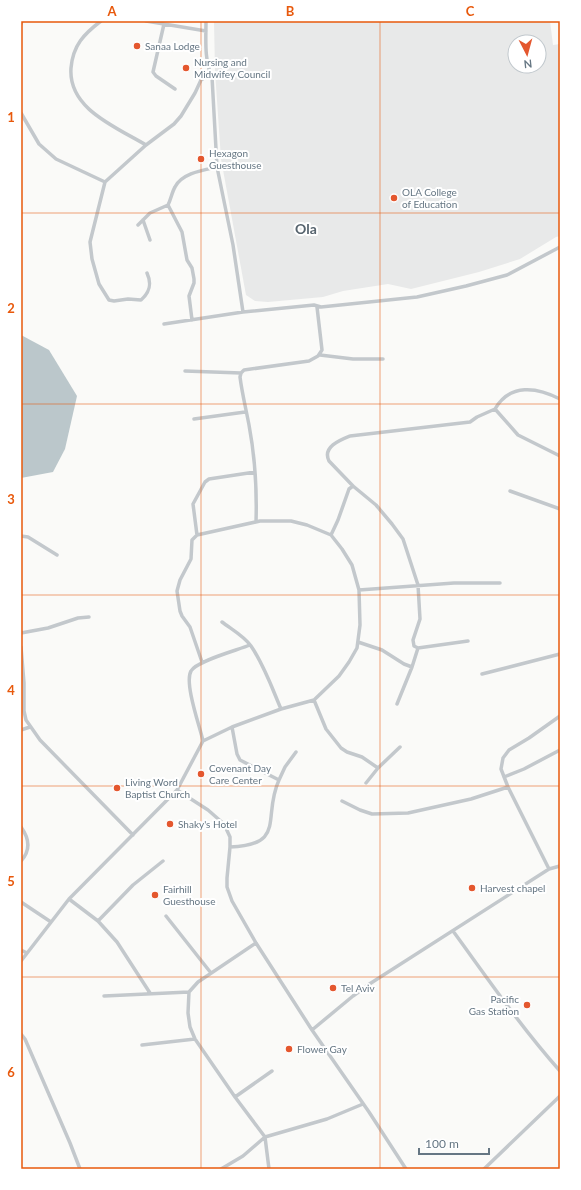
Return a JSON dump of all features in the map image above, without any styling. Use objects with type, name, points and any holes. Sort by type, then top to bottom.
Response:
[{"type":"street","points":[[101,21],[85,33],[78,43],[72,59],[71,75],[73,86],[78,98],[91,111],[106,122],[146,145]]},
{"type":"street","points":[[146,21],[206,31]]},
{"type":"street","points":[[206,21],[207,62],[212,77],[217,167],[233,245],[243,312]]},
{"type":"street","points":[[164,24],[153,72],[156,76],[176,89]]},
{"type":"street","points":[[147,273],[150,280],[150,289],[141,300],[109,300],[99,284],[92,259],[90,242],[105,182],[146,145],[174,124],[181,116],[201,80],[212,77]]},
{"type":"street","points":[[21,113],[38,144],[56,159],[105,182]]},
{"type":"street","points":[[138,225],[150,213],[168,205],[175,187],[182,179],[217,167]]},
{"type":"street","points":[[168,205],[182,232],[187,260],[192,268],[194,283],[189,296],[192,320]]},
{"type":"street","points":[[143,220],[150,240]]},
{"type":"street","points":[[320,355],[322,350],[317,307],[417,297],[507,276],[560,246]]},
{"type":"street","points":[[164,324],[243,312],[314,305],[321,307]]},
{"type":"street","points":[[185,371],[241,373],[244,370],[309,361],[320,355],[353,359],[383,359]]},
{"type":"street","points":[[241,373],[240,377],[252,448],[256,522]]},
{"type":"street","points":[[468,641],[418,648],[414,646],[413,640],[420,619],[418,585],[403,539],[376,505],[353,486],[328,461],[326,456],[327,451],[342,439],[350,436],[470,422],[476,417],[495,409],[502,399],[510,393],[518,390],[546,393],[560,398]]},
{"type":"street","points":[[495,409],[518,435],[560,456]]},
{"type":"street","points":[[194,419],[246,412]]},
{"type":"street","points":[[197,535],[193,504],[205,482],[254,472]]},
{"type":"street","points":[[331,535],[349,489],[353,486]]},
{"type":"street","points":[[510,490],[560,509]]},
{"type":"street","points":[[21,961],[69,900],[177,790],[203,741],[232,727],[281,708],[314,700],[339,676],[357,648],[360,625],[359,590],[352,565],[331,535],[307,525],[291,521],[256,522],[197,535],[192,540],[191,559],[180,580],[177,591],[180,611],[190,627],[202,662]]},
{"type":"street","points":[[21,536],[28,537],[56,556]]},
{"type":"street","points":[[359,590],[454,583],[500,583]]},
{"type":"street","points":[[21,634],[60,625],[78,618],[89,617]]},
{"type":"street","points":[[222,622],[239,634],[250,645],[281,708]]},
{"type":"street","points":[[358,642],[382,650],[404,664],[412,667]]},
{"type":"street","points":[[203,741],[192,701],[189,676],[191,670],[202,662],[250,645]]},
{"type":"street","points":[[21,647],[24,683],[22,702],[26,720],[30,727],[40,740],[133,835]]},
{"type":"street","points":[[397,704],[418,648]]},
{"type":"street","points":[[482,674],[560,654]]},
{"type":"street","points":[[314,700],[326,729],[340,748],[362,758],[378,768]]},
{"type":"street","points":[[549,869],[508,787],[502,769],[503,758],[508,750],[529,738],[560,716]]},
{"type":"street","points":[[21,730],[30,727]]},
{"type":"street","points":[[232,727],[237,754],[240,760],[279,780]]},
{"type":"street","points":[[366,783],[378,768],[400,748]]},
{"type":"street","points":[[504,777],[560,750]]},
{"type":"street","points":[[230,847],[246,846],[259,842],[265,838],[270,828],[272,802],[279,780],[285,767],[296,752]]},
{"type":"street","points":[[342,801],[372,814],[408,813],[471,799],[508,787]]},
{"type":"street","points":[[177,790],[208,810],[224,824],[230,837],[227,865],[227,887],[232,901],[256,943],[312,1030],[406,1169]]},
{"type":"street","points":[[21,827],[27,836],[28,844],[27,854],[21,861]]},
{"type":"street","points":[[98,921],[133,885],[163,861]]},
{"type":"street","points":[[312,1030],[365,988],[549,869],[560,866]]},
{"type":"street","points":[[69,900],[98,921],[117,942],[150,993]]},
{"type":"street","points":[[21,902],[51,922]]},
{"type":"street","points":[[166,916],[211,973]]},
{"type":"street","points":[[453,932],[508,1008],[560,1072]]},
{"type":"street","points":[[256,943],[198,982],[189,992],[188,1013],[190,1027],[195,1039],[265,1137],[269,1169]]},
{"type":"street","points":[[21,950],[27,953]]},
{"type":"street","points":[[104,996],[189,992]]},
{"type":"street","points":[[21,1034],[52,1101],[80,1169]]},
{"type":"street","points":[[142,1045],[195,1039]]},
{"type":"street","points":[[235,1097],[272,1071]]},
{"type":"street","points":[[484,1169],[560,1096]]},
{"type":"street","points":[[221,1169],[243,1156],[265,1137],[327,1119],[363,1104]]},
{"type":"shaded area","name":"OLA College of Education","points":[[214,21],[550,21],[553,45],[560,44],[560,236],[520,259],[479,272],[411,289],[388,284],[343,291],[323,297],[268,302],[255,301],[246,295],[221,159],[215,71]]},
{"type":"shaded area","points":[[21,335],[49,350],[77,396],[65,449],[53,472],[21,478]]},
{"type":"place","name":"Sanaa Lodge","points":[[137,46]]},
{"type":"place","name":"Nursing and Midwifey Council","points":[[186,68]]},
{"type":"place","name":"Hexagon Guesthouse","points":[[201,159]]},
{"type":"place","name":"OLA College of Education","points":[[394,198]]},
{"type":"place","name":"Covenant Day Care Center","points":[[201,774]]},
{"type":"place","name":"Living Word Baptist Church","points":[[117,788]]},
{"type":"place","name":"Shaky's Hotel","points":[[170,824]]},
{"type":"place","name":"Harvest chapel","points":[[472,888]]},
{"type":"place","name":"Fairhill Guesthouse","points":[[155,895]]},
{"type":"place","name":"Tel Aviv","points":[[333,988]]},
{"type":"place","name":"Pacific Gas Station","points":[[527,1005]]},
{"type":"place","name":"Flower Gay","points":[[289,1049]]},
{"type":"district","name":"Ola","points":[[306,229]]}]
